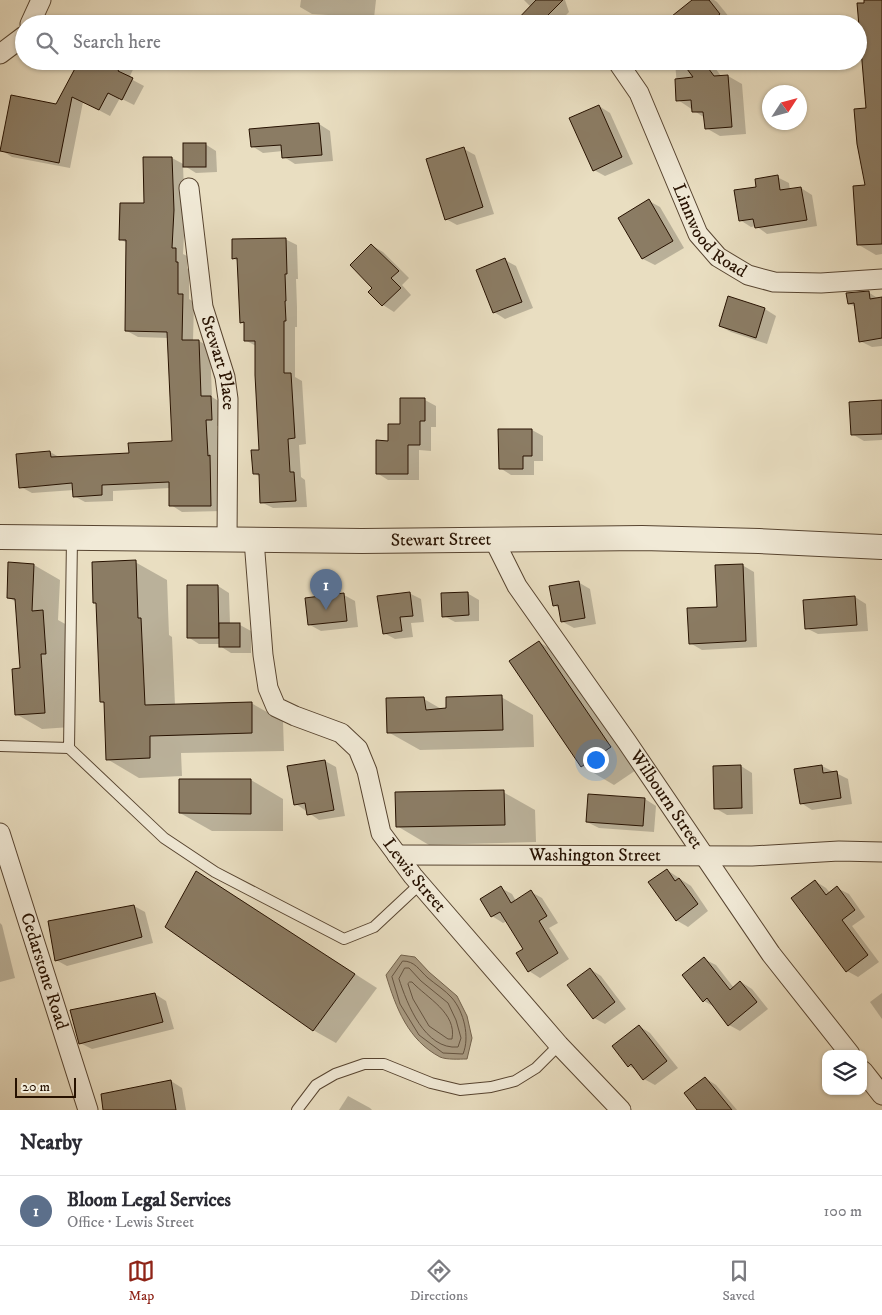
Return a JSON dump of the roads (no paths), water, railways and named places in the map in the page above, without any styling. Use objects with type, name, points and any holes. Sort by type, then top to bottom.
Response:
[{"type":"street","points":[[34,15],[41,0]]},
{"type":"street","points":[[0,54],[15,43]]},
{"type":"street","name":"Linnwood Road","points":[[623,70],[639,93],[698,234],[718,257],[748,275],[774,282],[821,283],[882,279]]},
{"type":"street","name":"Stewart Place","points":[[189,188],[203,307],[225,377],[228,399],[228,540]]},
{"type":"street","name":"Stewart Street","points":[[0,537],[228,540],[671,539],[882,547]]},
{"type":"street","name":"Lewis Street","points":[[254,540],[263,656],[268,688],[276,706],[295,716],[341,733],[358,749],[367,771],[381,833],[420,884],[559,1045],[621,1110]]},
{"type":"street","name":"Wilbourn Street","points":[[494,540],[517,586],[771,954],[847,1050]]},
{"type":"street","name":"Cedarstone Road","points":[[0,833],[88,1110]]},
{"type":"street","name":"Washington Street","points":[[398,855],[752,856],[839,851],[882,852]]},
{"type":"street","points":[[867,1076],[882,1094]]},
{"type":"lane","points":[[69,748],[72,538]]},
{"type":"lane","points":[[0,746],[69,748],[164,838],[215,872],[344,939],[374,927],[420,884]]},
{"type":"lane","points":[[297,1110],[316,1085],[335,1074],[364,1064],[384,1064],[431,1083],[460,1090],[491,1087],[515,1081],[536,1068],[559,1045]]},
{"type":"water","points":[[401,955],[415,957],[457,996],[467,1016],[472,1038],[467,1059],[440,1057],[419,1042],[411,1032],[399,1011],[386,975]]},
{"type":"place","name":"Bloom Legal Services","points":[[326,610]]}]
